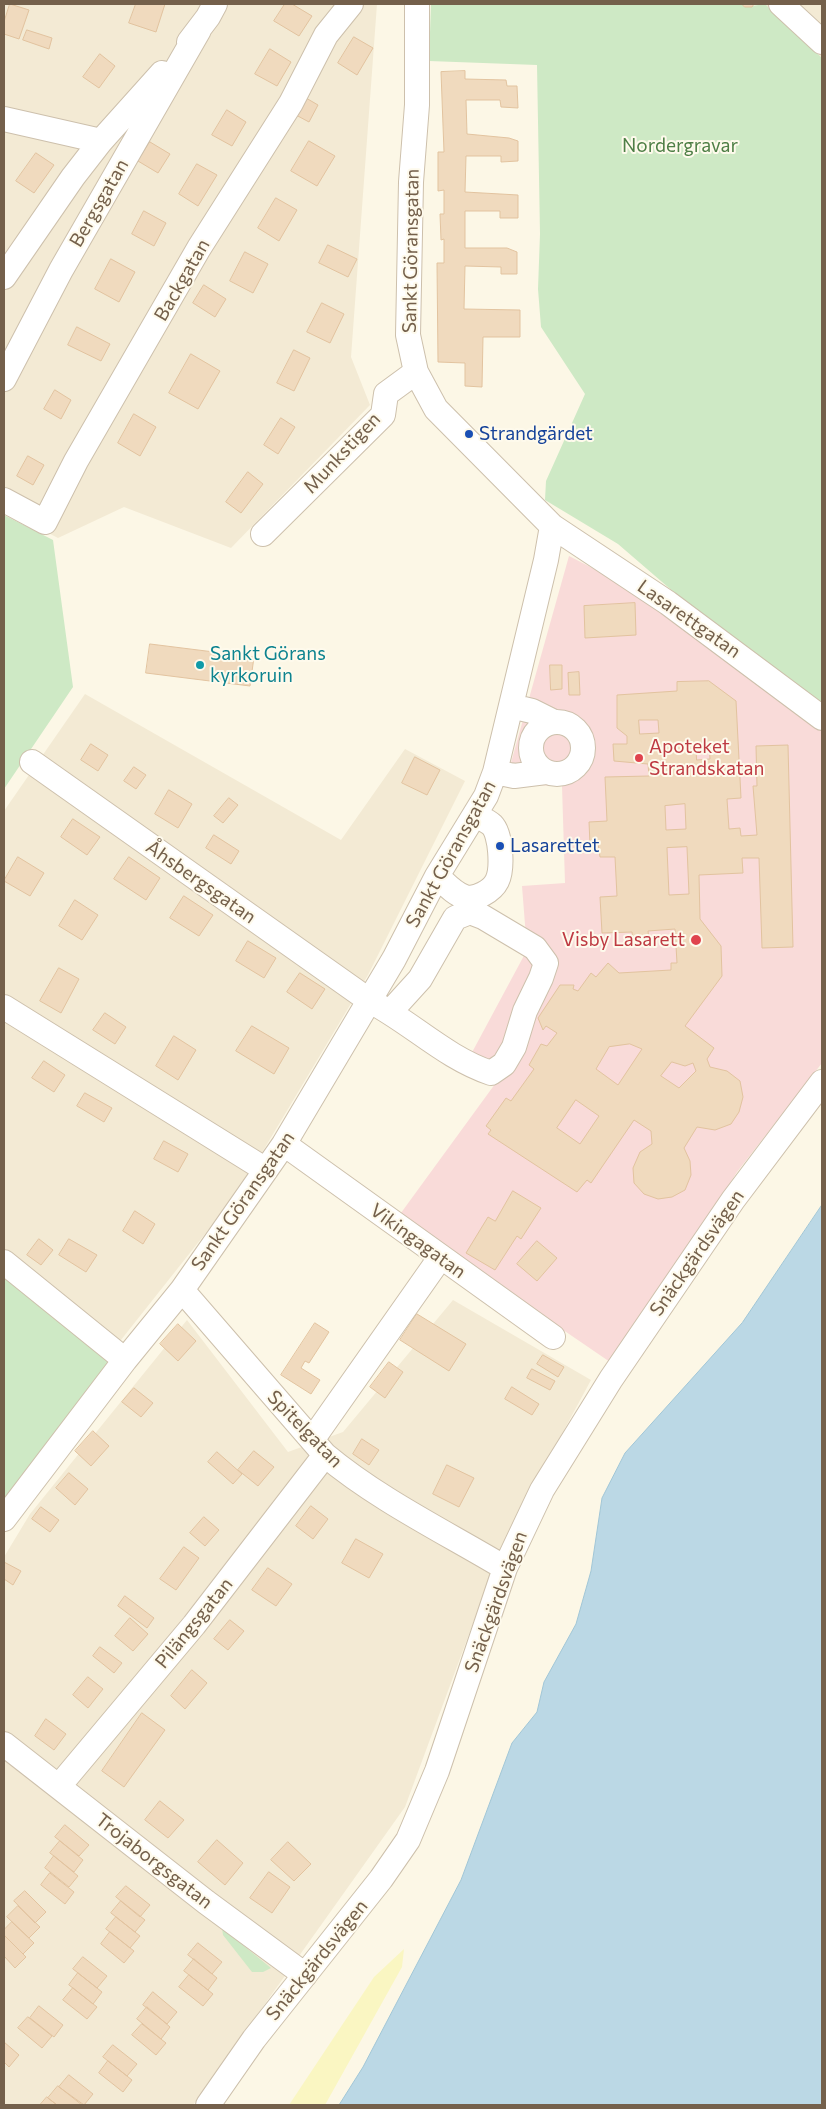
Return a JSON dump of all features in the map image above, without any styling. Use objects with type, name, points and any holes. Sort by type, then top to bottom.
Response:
[{"type":"street","name":"Bergsgatan","points":[[4,379],[60,270],[215,4]]},
{"type":"street","name":"Backgatan","points":[[4,500],[45,522],[76,462],[199,248],[291,103],[326,36],[351,4]]},
{"type":"street","name":"Sankt Göransgatan","points":[[4,1519],[124,1360],[182,1290],[380,1006],[437,876],[475,815],[495,772],[546,560],[552,526],[436,409],[416,372],[408,335],[411,182],[417,105],[416,4]]},
{"type":"street","points":[[781,4],[822,42]]},
{"type":"street","name":"Bergsgatan","points":[[4,277],[101,141],[199,30]]},
{"type":"street","points":[[4,119],[101,141]]},
{"type":"street","name":"Munkstigen","points":[[263,534],[383,415],[386,394],[416,372]]},
{"type":"street","name":"Lasarettgatan","points":[[552,526],[668,603],[763,672],[822,718]]},
{"type":"street","points":[[511,706],[532,711],[554,722]]},
{"type":"street","points":[[495,772],[514,776],[546,772],[563,774],[578,765],[584,749],[582,738],[576,728],[565,722],[554,722],[541,727],[533,738],[531,751],[536,764],[546,772]]},
{"type":"street","name":"Åhsbergsgatan","points":[[32,762],[380,1006]]},
{"type":"street","points":[[437,876],[464,897],[475,898],[485,894],[497,881],[500,848],[496,834],[493,825],[475,815]]},
{"type":"street","points":[[470,912],[483,917],[534,948],[546,963],[525,1011],[514,1047],[504,1064],[492,1073],[470,1066],[380,1006],[420,979],[455,918],[470,912]]},
{"type":"street","points":[[4,1007],[266,1170]]},
{"type":"street","name":"Snäckgärdsvägen","points":[[208,2105],[254,2039],[381,1879],[408,1840],[436,1771],[505,1568],[542,1490],[589,1412],[733,1200],[822,1082]]},
{"type":"street","name":"Vikingagatan","points":[[284,1144],[440,1258],[553,1337]]},
{"type":"street","name":"Pilängsgatan","points":[[59,1786],[194,1625],[319,1448],[440,1258]]},
{"type":"street","points":[[4,1262],[124,1360]]},
{"type":"street","name":"Spitelgatan","points":[[182,1290],[319,1448],[341,1469],[505,1568]]},
{"type":"street","name":"Trojaborgsgatan","points":[[4,1744],[206,1902],[305,1975]]},
{"type":"shaded area","points":[[4,4],[377,4],[351,357],[370,405],[231,548],[124,507],[58,538],[4,510]]},
{"type":"shaded area","points":[[765,4],[822,4],[822,58],[800,37]]},
{"type":"shaded area","name":"Visby Lasarett","points":[[569,556],[643,594],[822,731],[822,1063],[737,1172],[666,1286],[610,1362],[398,1217],[495,1084],[469,1058],[527,950],[522,886],[565,883],[562,786],[505,784]]},
{"type":"shaded area","points":[[85,694],[341,840],[405,749],[465,781],[368,975],[239,1191],[113,1350],[4,1257],[4,811]]},
{"type":"shaded area","points":[[453,1300],[591,1380],[502,1545],[405,1807],[193,2105],[4,2105],[4,1557],[30,1514],[187,1320],[288,1452],[343,1432]]},
{"type":"green space","name":"Nordergravar","points":[[431,4],[742,4],[745,7],[765,4],[822,58],[822,706],[683,600],[618,544],[545,500],[546,481],[585,394],[541,327],[538,289],[540,234],[537,65],[429,61]]},
{"type":"green space","points":[[4,515],[53,540],[73,687],[4,789]]},
{"type":"green space","points":[[4,1274],[112,1361],[31,1464],[4,1504]]},
{"type":"green space","points":[[222,1928],[271,1968],[263,1972],[252,1972],[223,1935]]},
{"type":"sand","points":[[404,1949],[402,1967],[325,2105],[289,2105],[374,1977]]},
{"type":"water","points":[[822,1205],[822,2105],[339,2105],[363,2067],[461,1880],[512,1743],[537,1712],[544,1682],[576,1624],[591,1571],[602,1498],[625,1453],[742,1323]]},
{"type":"building","points":[[10,4],[29,10],[19,39],[4,34],[4,22]]},
{"type":"building","points":[[136,4],[165,4],[156,32],[129,23]]},
{"type":"building","points":[[285,4],[292,4],[312,16],[299,36],[274,21]]},
{"type":"building","points":[[742,4],[754,4],[752,7],[745,7]]},
{"type":"building","points":[[27,30],[52,38],[49,49],[23,40]]},
{"type":"building","points":[[354,37],[373,48],[357,75],[338,63]]},
{"type":"building","points":[[270,49],[291,62],[277,86],[255,74]]},
{"type":"building","points":[[100,54],[115,66],[99,88],[83,77]]},
{"type":"building","points":[[465,71],[465,79],[506,80],[507,86],[517,86],[518,108],[501,107],[500,100],[466,100],[467,134],[509,138],[518,141],[518,161],[501,162],[501,156],[466,156],[465,192],[518,195],[518,218],[500,218],[500,211],[465,211],[465,248],[507,248],[517,252],[517,274],[501,274],[501,267],[465,266],[464,309],[520,310],[520,337],[483,337],[482,387],[465,386],[465,363],[438,362],[437,263],[444,263],[444,239],[441,240],[440,214],[444,214],[444,190],[438,191],[438,152],[444,152],[441,72]]},
{"type":"building","points":[[306,98],[318,105],[309,122],[296,115]]},
{"type":"building","points":[[227,110],[246,122],[232,146],[212,135]]},
{"type":"building","points":[[309,141],[335,156],[317,186],[291,171]]},
{"type":"building","points":[[150,142],[170,154],[158,173],[138,161]]},
{"type":"building","points":[[36,153],[54,165],[34,193],[16,181]]},
{"type":"building","points":[[197,164],[217,175],[198,206],[179,194]]},
{"type":"building","points":[[276,198],[297,210],[279,241],[258,228]]},
{"type":"building","points":[[144,211],[166,223],[154,246],[132,234]]},
{"type":"building","points":[[328,245],[357,259],[348,277],[319,263]]},
{"type":"building","points":[[245,252],[268,264],[253,293],[230,281]]},
{"type":"building","points":[[111,259],[135,272],[119,302],[95,289]]},
{"type":"building","points":[[204,285],[226,299],[215,317],[193,303]]},
{"type":"building","points":[[322,303],[344,314],[330,343],[307,332]]},
{"type":"building","points":[[77,327],[110,344],[101,361],[68,345]]},
{"type":"building","points":[[294,350],[310,358],[294,391],[277,383]]},
{"type":"building","points":[[191,354],[220,371],[198,409],[169,393]]},
{"type":"building","points":[[55,390],[71,400],[61,419],[44,409]]},
{"type":"building","points":[[134,414],[156,427],[140,456],[118,443]]},
{"type":"building","points":[[281,418],[295,427],[278,454],[264,445]]},
{"type":"building","points":[[28,456],[44,465],[33,485],[17,476]]},
{"type":"building","points":[[248,472],[263,484],[241,513],[226,502]]},
{"type":"building","points":[[635,603],[636,635],[585,638],[584,606]]},
{"type":"building","name":"Sankt Görans kyrkoruin","points":[[150,644],[254,657],[250,686],[146,673]]},
{"type":"building","points":[[550,665],[562,665],[562,689],[551,690]]},
{"type":"building","points":[[579,672],[580,695],[569,695],[568,673]]},
{"type":"building","name":"Visby Lasarett","points":[[709,681],[736,701],[741,798],[727,799],[729,829],[740,828],[741,836],[757,835],[753,786],[757,786],[756,746],[788,745],[793,947],[762,948],[759,858],[742,858],[743,873],[699,875],[700,919],[721,946],[722,976],[685,1026],[714,1048],[707,1059],[710,1067],[727,1071],[740,1081],[743,1097],[739,1112],[731,1124],[715,1130],[697,1127],[684,1148],[690,1161],[691,1175],[685,1190],[672,1197],[658,1199],[644,1194],[634,1183],[633,1168],[640,1152],[652,1144],[651,1131],[634,1120],[591,1183],[587,1180],[577,1192],[488,1134],[491,1130],[486,1126],[506,1098],[511,1101],[534,1069],[529,1065],[541,1044],[547,1046],[557,1033],[546,1026],[543,1030],[538,1018],[560,985],[574,985],[573,989],[578,991],[591,973],[596,977],[608,963],[619,973],[671,970],[671,963],[677,963],[675,929],[648,931],[649,940],[633,941],[632,932],[602,933],[600,897],[617,896],[615,857],[600,857],[598,843],[590,844],[589,822],[607,821],[605,777],[649,776],[648,764],[614,761],[613,744],[627,744],[627,736],[617,728],[617,695],[677,691],[677,682]],"holes":[[[639,720],[658,720],[659,733],[640,734]],[[696,743],[709,743],[710,759],[697,760]],[[685,804],[686,829],[666,830],[665,806]],[[687,847],[689,894],[669,895],[667,848]],[[630,1044],[642,1049],[618,1085],[596,1069],[609,1047]],[[672,1062],[685,1066],[693,1063],[696,1071],[679,1088],[661,1076]],[[576,1100],[599,1116],[580,1144],[557,1128]]]},
{"type":"building","points":[[91,744],[108,755],[98,771],[81,760]]},
{"type":"building","points":[[415,757],[440,770],[427,795],[402,783]]},
{"type":"building","points":[[134,767],[146,775],[136,789],[124,781]]},
{"type":"building","points":[[169,790],[192,804],[178,828],[155,814]]},
{"type":"building","points":[[229,798],[238,805],[223,823],[214,816]]},
{"type":"building","points":[[73,819],[100,837],[87,855],[61,837]]},
{"type":"building","points":[[214,835],[239,851],[231,864],[206,848]]},
{"type":"building","points":[[18,857],[44,873],[30,896],[4,881]]},
{"type":"building","points":[[129,857],[160,878],[146,900],[114,879]]},
{"type":"building","points":[[184,896],[213,915],[199,936],[170,918]]},
{"type":"building","points":[[75,900],[98,915],[82,940],[59,926]]},
{"type":"building","points":[[248,941],[276,958],[264,978],[236,961]]},
{"type":"building","points":[[59,968],[79,979],[61,1013],[40,1001]]},
{"type":"building","points":[[300,973],[325,989],[312,1009],[287,992]]},
{"type":"building","points":[[105,1013],[126,1027],[115,1044],[93,1030]]},
{"type":"building","points":[[252,1026],[289,1048],[274,1074],[236,1051]]},
{"type":"building","points":[[174,1036],[196,1050],[178,1080],[156,1066]]},
{"type":"building","points":[[44,1061],[65,1075],[54,1092],[32,1078]]},
{"type":"building","points":[[85,1093],[112,1108],[104,1122],[77,1106]]},
{"type":"building","points":[[164,1141],[188,1154],[178,1172],[154,1159]]},
{"type":"building","points":[[513,1191],[541,1208],[521,1239],[517,1236],[495,1270],[466,1253],[488,1217],[495,1221]]},
{"type":"building","points":[[135,1211],[155,1224],[143,1244],[123,1231]]},
{"type":"building","points":[[39,1239],[53,1250],[41,1265],[27,1255]]},
{"type":"building","points":[[69,1239],[97,1255],[86,1272],[59,1255]]},
{"type":"building","points":[[537,1241],[557,1258],[537,1281],[517,1264]]},
{"type":"building","points":[[417,1314],[466,1344],[449,1371],[400,1340]]},
{"type":"building","points":[[315,1323],[329,1332],[309,1363],[305,1361],[301,1368],[320,1380],[311,1394],[281,1375]]},
{"type":"building","points":[[178,1324],[196,1341],[178,1361],[160,1344]]},
{"type":"building","points":[[543,1355],[564,1367],[558,1377],[537,1364]]},
{"type":"building","points":[[389,1362],[403,1372],[385,1398],[370,1387]]},
{"type":"building","points":[[532,1369],[555,1381],[550,1390],[527,1378]]},
{"type":"building","points":[[512,1387],[539,1404],[532,1415],[505,1399]]},
{"type":"building","points":[[134,1388],[153,1403],[141,1417],[122,1402]]},
{"type":"building","points":[[93,1431],[109,1446],[91,1466],[75,1451]]},
{"type":"building","points":[[362,1439],[379,1450],[369,1465],[353,1454]]},
{"type":"building","points":[[254,1451],[274,1467],[258,1486],[238,1470]]},
{"type":"building","points":[[217,1452],[242,1474],[233,1484],[208,1462]]},
{"type":"building","points":[[447,1465],[474,1478],[459,1507],[433,1494]]},
{"type":"building","points":[[69,1473],[88,1489],[75,1505],[56,1488]]},
{"type":"building","points":[[311,1506],[328,1519],[313,1539],[296,1526]]},
{"type":"building","points":[[41,1507],[59,1520],[50,1532],[32,1519]]},
{"type":"building","points":[[204,1517],[219,1530],[205,1546],[190,1533]]},
{"type":"building","points":[[356,1539],[383,1554],[369,1578],[342,1563]]},
{"type":"building","points":[[184,1547],[199,1558],[176,1590],[160,1579]]},
{"type":"building","points":[[4,1562],[21,1571],[13,1585],[4,1579]]},
{"type":"building","points":[[268,1568],[292,1584],[276,1606],[252,1590]]},
{"type":"building","points":[[125,1596],[154,1618],[147,1628],[118,1606]]},
{"type":"building","points":[[130,1618],[148,1634],[133,1651],[115,1636]]},
{"type":"building","points":[[230,1620],[244,1631],[228,1650],[214,1639]]},
{"type":"building","points":[[100,1647],[122,1663],[114,1673],[93,1656]]},
{"type":"building","points":[[192,1670],[207,1683],[185,1709],[171,1696]]},
{"type":"building","points":[[88,1677],[103,1689],[88,1708],[73,1695]]},
{"type":"building","points":[[142,1713],[165,1730],[124,1787],[102,1771]]},
{"type":"building","points":[[46,1719],[66,1734],[54,1750],[35,1736]]},
{"type":"building","points":[[160,1801],[184,1820],[168,1838],[145,1820]]},
{"type":"building","points":[[65,1825],[89,1845],[79,1856],[55,1837]]},
{"type":"building","points":[[217,1840],[243,1863],[225,1885],[198,1862]]},
{"type":"building","points":[[60,1841],[83,1860],[74,1872],[50,1853]]},
{"type":"building","points":[[288,1842],[311,1864],[294,1881],[271,1860]]},
{"type":"building","points":[[54,1856],[78,1876],[69,1887],[45,1868]]},
{"type":"building","points":[[269,1872],[290,1887],[272,1913],[250,1898]]},
{"type":"building","points":[[50,1873],[74,1892],[65,1904],[41,1885]]},
{"type":"building","points":[[126,1886],[150,1905],[140,1917],[116,1897]]},
{"type":"building","points":[[25,1891],[46,1912],[35,1923],[14,1901]]},
{"type":"building","points":[[121,1901],[145,1920],[135,1932],[111,1913]]},
{"type":"building","points":[[18,1906],[40,1927],[29,1938],[7,1917]]},
{"type":"building","points":[[116,1917],[140,1936],[130,1948],[106,1929]]},
{"type":"building","points":[[12,1922],[34,1943],[23,1954],[4,1935],[4,1930]]},
{"type":"building","points":[[110,1932],[134,1951],[124,1963],[101,1944]]},
{"type":"building","points":[[5,1936],[26,1957],[15,1968],[4,1956]]},
{"type":"building","points":[[198,1943],[222,1962],[212,1974],[188,1955]]},
{"type":"building","points":[[83,1957],[107,1976],[97,1988],[73,1969]]},
{"type":"building","points":[[194,1959],[217,1978],[208,1990],[184,1971]]},
{"type":"building","points":[[78,1973],[102,1992],[93,2004],[69,1985]]},
{"type":"building","points":[[189,1975],[213,1994],[203,2006],[179,1987]]},
{"type":"building","points":[[73,1988],[97,2007],[87,2019],[63,2000]]},
{"type":"building","points":[[153,1992],[177,2012],[167,2024],[143,2005]]},
{"type":"building","points":[[39,2006],[63,2025],[54,2037],[30,2018]]},
{"type":"building","points":[[147,2007],[170,2027],[161,2039],[137,2019]]},
{"type":"building","points":[[28,2017],[52,2036],[42,2048],[18,2028]]},
{"type":"building","points":[[142,2024],[166,2043],[156,2055],[132,2035]]},
{"type":"building","points":[[4,2042],[19,2055],[9,2067],[4,2062]]},
{"type":"building","points":[[113,2045],[137,2064],[127,2076],[103,2057]]},
{"type":"building","points":[[108,2061],[132,2080],[123,2092],[99,2073]]},
{"type":"building","points":[[69,2075],[93,2094],[84,2105],[59,2087]]},
{"type":"building","points":[[58,2086],[82,2105],[57,2105],[48,2098]]},
{"type":"building","points":[[48,2098],[57,2105],[40,2105]]},
{"type":"place","name":"Strandgärdet","points":[[469,434]]},
{"type":"place","name":"Sankt Görans kyrkoruin","points":[[200,665]]},
{"type":"place","name":"Apoteket Strandskatan","points":[[639,758]]},
{"type":"place","name":"Lasarettet","points":[[500,846]]},
{"type":"place","name":"Visby Lasarett","points":[[696,940]]}]
